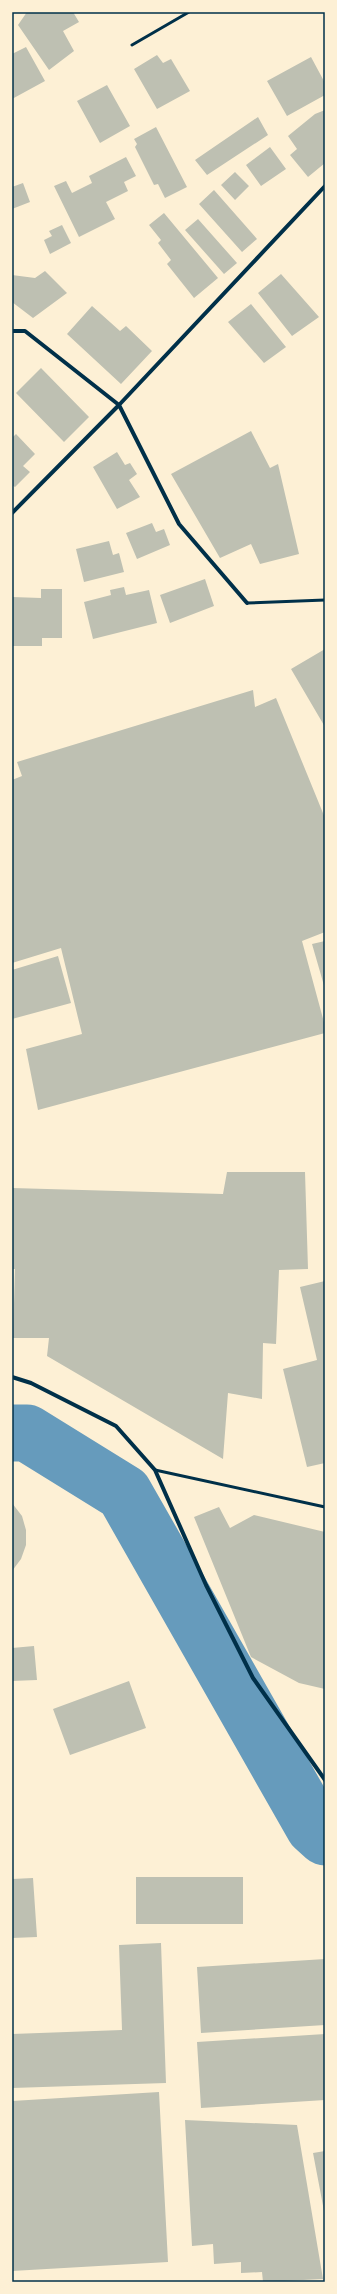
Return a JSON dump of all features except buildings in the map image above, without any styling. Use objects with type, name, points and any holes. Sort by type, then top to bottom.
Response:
[{"type":"street","points":[[12,512],[119,405],[325,186]]},
{"type":"street","points":[[12,331],[25,331],[119,405],[179,524],[247,603]]},
{"type":"street","points":[[12,1377],[31,1383],[116,1426],[155,1470],[206,1585],[252,1678],[325,1780]]},
{"type":"lane","points":[[132,45],[189,12]]},
{"type":"lane","points":[[247,603],[325,600]]},
{"type":"lane","points":[[155,1470],[325,1507]]},
{"type":"waterway","points":[[12,1433],[27,1433],[124,1493],[314,1827],[325,1837]]}]
